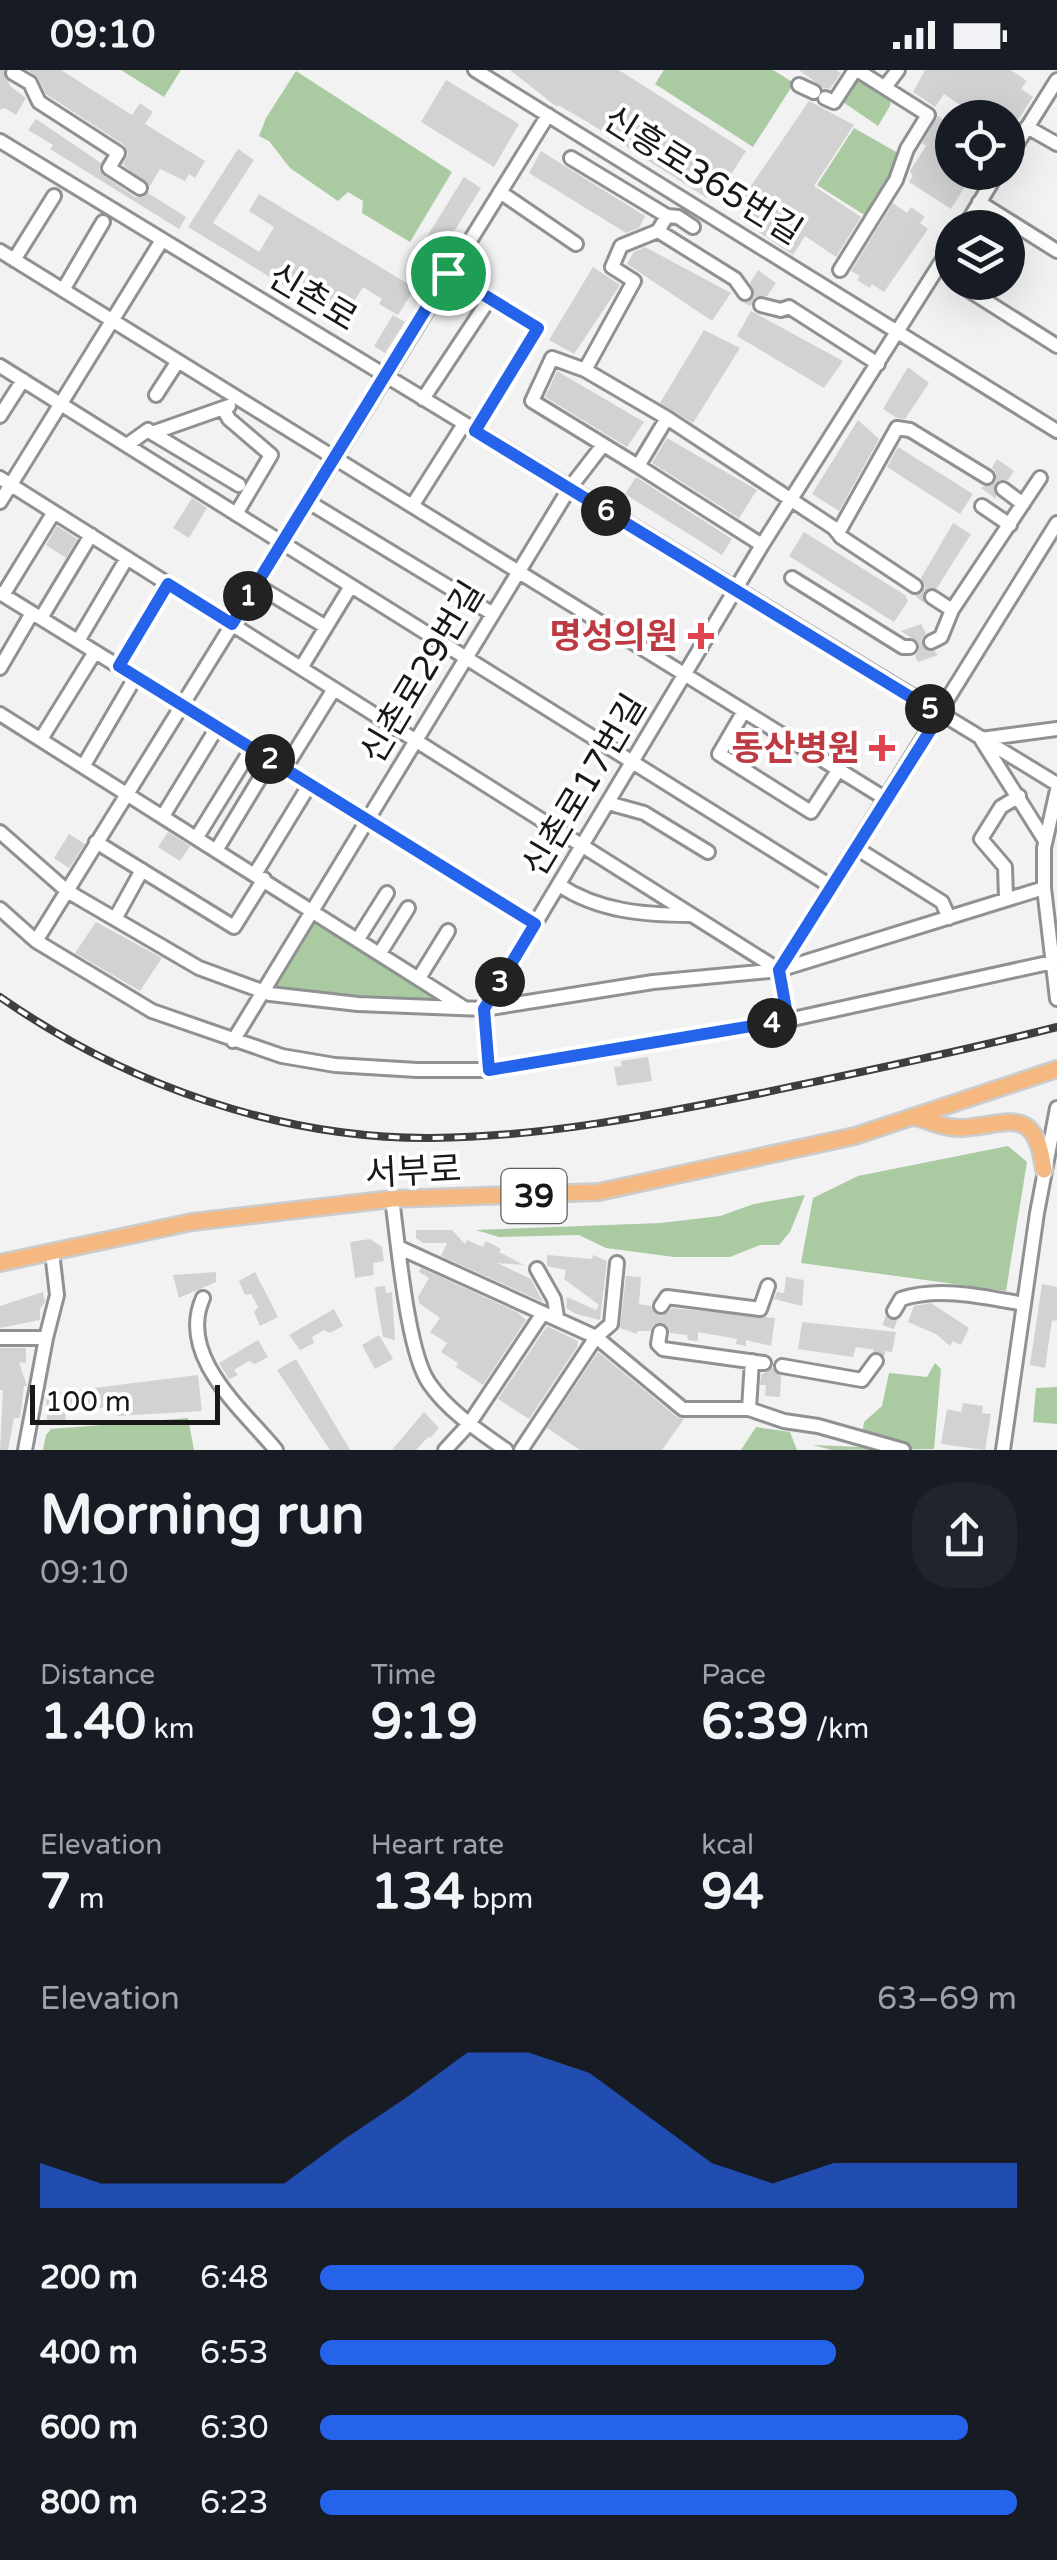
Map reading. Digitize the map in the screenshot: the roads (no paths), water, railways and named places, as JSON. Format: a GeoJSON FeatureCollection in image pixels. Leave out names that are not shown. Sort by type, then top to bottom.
{"type":"FeatureCollection","features":[{"type":"Feature","properties":{"kind":"main road","name":"서부로"},"geometry":{"type":"LineString","coordinates":[[0,1264],[192,1222],[392,1199],[599,1192],[855,1136],[1057,1069]]}},
{"type":"Feature","properties":{"kind":"main road"},"geometry":{"type":"LineString","coordinates":[[914,1117],[958,1129],[1002,1122],[1026,1126],[1040,1142],[1044,1170]]}},
{"type":"Feature","properties":{"kind":"street","name":"신흥로365번길"},"geometry":{"type":"LineString","coordinates":[[476,70],[1057,431]]}},
{"type":"Feature","properties":{"kind":"street"},"geometry":{"type":"LineString","coordinates":[[799,85],[834,102],[856,70],[928,116],[896,180],[840,270]]}},
{"type":"Feature","properties":{"kind":"street"},"geometry":{"type":"LineString","coordinates":[[885,87],[898,70]]}},
{"type":"Feature","properties":{"kind":"street"},"geometry":{"type":"LineString","coordinates":[[13,72],[30,83],[39,102],[118,153],[109,168],[140,188]]}},
{"type":"Feature","properties":{"kind":"street"},"geometry":{"type":"LineString","coordinates":[[1025,132],[1057,80]]}},
{"type":"Feature","properties":{"kind":"street"},"geometry":{"type":"LineString","coordinates":[[36,941],[548,115]]}},
{"type":"Feature","properties":{"kind":"street"},"geometry":{"type":"LineString","coordinates":[[1028,127],[1057,144]]}},
{"type":"Feature","properties":{"kind":"street","name":"신촌로"},"geometry":{"type":"LineString","coordinates":[[0,141],[1057,787]]}},
{"type":"Feature","properties":{"kind":"street"},"geometry":{"type":"LineString","coordinates":[[572,158],[667,216],[693,227]]}},
{"type":"Feature","properties":{"kind":"street"},"geometry":{"type":"LineString","coordinates":[[974,210],[987,190]]}},
{"type":"Feature","properties":{"kind":"street"},"geometry":{"type":"LineString","coordinates":[[500,192],[576,244]]}},
{"type":"Feature","properties":{"kind":"street"},"geometry":{"type":"LineString","coordinates":[[14,260],[54,196]]}},
{"type":"Feature","properties":{"kind":"street"},"geometry":{"type":"LineString","coordinates":[[979,202],[1057,251]]}},
{"type":"Feature","properties":{"kind":"street"},"geometry":{"type":"LineString","coordinates":[[586,370],[634,280],[612,267],[620,246],[658,231],[667,216]]}},
{"type":"Feature","properties":{"kind":"street"},"geometry":{"type":"LineString","coordinates":[[62,290],[104,222]]}},
{"type":"Feature","properties":{"kind":"street"},"geometry":{"type":"LineString","coordinates":[[658,231],[735,279],[745,293]]}},
{"type":"Feature","properties":{"kind":"street"},"geometry":{"type":"LineString","coordinates":[[0,502],[5,481],[61,404],[162,240]]}},
{"type":"Feature","properties":{"kind":"street"},"geometry":{"type":"LineString","coordinates":[[0,251],[886,800]]}},
{"type":"Feature","properties":{"kind":"street","name":"신촌로17번길"},"geometry":{"type":"LineString","coordinates":[[484,1009],[762,545],[935,272]]}},
{"type":"Feature","properties":{"kind":"street"},"geometry":{"type":"LineString","coordinates":[[412,506],[538,328],[448,273]]}},
{"type":"Feature","properties":{"kind":"street"},"geometry":{"type":"LineString","coordinates":[[422,399],[490,298]]}},
{"type":"Feature","properties":{"kind":"street"},"geometry":{"type":"LineString","coordinates":[[984,300],[1057,346]]}},
{"type":"Feature","properties":{"kind":"street"},"geometry":{"type":"LineString","coordinates":[[761,305],[781,310],[789,307],[878,364]]}},
{"type":"Feature","properties":{"kind":"street"},"geometry":{"type":"LineString","coordinates":[[762,545],[532,400],[552,358],[586,370],[667,418],[916,586]]}},
{"type":"Feature","properties":{"kind":"street"},"geometry":{"type":"LineString","coordinates":[[156,396],[178,361]]}},
{"type":"Feature","properties":{"kind":"street"},"geometry":{"type":"LineString","coordinates":[[0,366],[832,887]]}},
{"type":"Feature","properties":{"kind":"street"},"geometry":{"type":"LineString","coordinates":[[0,416],[23,380]]}},
{"type":"Feature","properties":{"kind":"street"},"geometry":{"type":"LineString","coordinates":[[152,433],[224,410],[239,399]]}},
{"type":"Feature","properties":{"kind":"street"},"geometry":{"type":"LineString","coordinates":[[224,410],[229,419],[271,455],[236,514]]}},
{"type":"Feature","properties":{"kind":"street"},"geometry":{"type":"LineString","coordinates":[[638,466],[667,418]]}},
{"type":"Feature","properties":{"kind":"street"},"geometry":{"type":"LineString","coordinates":[[838,533],[896,428],[910,430],[987,478]]}},
{"type":"Feature","properties":{"kind":"street"},"geometry":{"type":"LineString","coordinates":[[127,446],[148,430],[239,486]]}},
{"type":"Feature","properties":{"kind":"street","name":"신촌로29번길"},"geometry":{"type":"LineString","coordinates":[[233,1040],[518,572],[603,445]]}},
{"type":"Feature","properties":{"kind":"street"},"geometry":{"type":"LineString","coordinates":[[931,642],[941,637],[952,610],[1040,478]]}},
{"type":"Feature","properties":{"kind":"street"},"geometry":{"type":"LineString","coordinates":[[5,481],[779,970]]}},
{"type":"Feature","properties":{"kind":"street"},"geometry":{"type":"LineString","coordinates":[[1002,489],[1024,504]]}},
{"type":"Feature","properties":{"kind":"street"},"geometry":{"type":"LineString","coordinates":[[307,501],[493,614]]}},
{"type":"Feature","properties":{"kind":"street"},"geometry":{"type":"LineString","coordinates":[[982,506],[1010,525]]}},
{"type":"Feature","properties":{"kind":"street"},"geometry":{"type":"LineString","coordinates":[[54,512],[3,599],[182,704],[535,924]]}},
{"type":"Feature","properties":{"kind":"street"},"geometry":{"type":"LineString","coordinates":[[788,1020],[779,970],[1055,532]]}},
{"type":"Feature","properties":{"kind":"street"},"geometry":{"type":"LineString","coordinates":[[0,668],[91,535]]}},
{"type":"Feature","properties":{"kind":"street"},"geometry":{"type":"LineString","coordinates":[[78,641],[127,558]]}},
{"type":"Feature","properties":{"kind":"street"},"geometry":{"type":"LineString","coordinates":[[792,578],[910,647]]}},
{"type":"Feature","properties":{"kind":"street"},"geometry":{"type":"LineString","coordinates":[[119,666],[168,584]]}},
{"type":"Feature","properties":{"kind":"street"},"geometry":{"type":"LineString","coordinates":[[256,585],[326,627]]}},
{"type":"Feature","properties":{"kind":"street"},"geometry":{"type":"LineString","coordinates":[[301,668],[351,586]]}},
{"type":"Feature","properties":{"kind":"street"},"geometry":{"type":"LineString","coordinates":[[932,597],[952,610]]}},
{"type":"Feature","properties":{"kind":"street"},"geometry":{"type":"LineString","coordinates":[[41,739],[95,652]]}},
{"type":"Feature","properties":{"kind":"street"},"geometry":{"type":"LineString","coordinates":[[84,765],[136,676]]}},
{"type":"Feature","properties":{"kind":"street"},"geometry":{"type":"LineString","coordinates":[[285,768],[334,688]]}},
{"type":"Feature","properties":{"kind":"street"},"geometry":{"type":"LineString","coordinates":[[744,712],[719,754],[811,812],[838,770]]}},
{"type":"Feature","properties":{"kind":"street"},"geometry":{"type":"LineString","coordinates":[[0,714],[463,1008]]}},
{"type":"Feature","properties":{"kind":"street"},"geometry":{"type":"LineString","coordinates":[[164,816],[218,726]]}},
{"type":"Feature","properties":{"kind":"street"},"geometry":{"type":"LineString","coordinates":[[1048,845],[980,740],[1057,729]]}},
{"type":"Feature","properties":{"kind":"street"},"geometry":{"type":"LineString","coordinates":[[197,837],[252,748]]}},
{"type":"Feature","properties":{"kind":"street"},"geometry":{"type":"LineString","coordinates":[[217,850],[271,760]]}},
{"type":"Feature","properties":{"kind":"street"},"geometry":{"type":"LineString","coordinates":[[96,842],[234,926],[310,784]]}},
{"type":"Feature","properties":{"kind":"street"},"geometry":{"type":"LineString","coordinates":[[1057,787],[1044,888],[1057,999]]}},
{"type":"Feature","properties":{"kind":"street"},"geometry":{"type":"LineString","coordinates":[[1006,898],[1006,867],[981,838],[1001,808],[1019,796]]}},
{"type":"Feature","properties":{"kind":"street"},"geometry":{"type":"LineString","coordinates":[[608,803],[644,813],[708,852]]}},
{"type":"Feature","properties":{"kind":"street"},"geometry":{"type":"LineString","coordinates":[[0,832],[67,891],[199,968],[263,991],[358,1004],[484,1009],[653,982],[779,970],[1044,888]]}},
{"type":"Feature","properties":{"kind":"street"},"geometry":{"type":"LineString","coordinates":[[856,848],[942,902],[949,918]]}},
{"type":"Feature","properties":{"kind":"street"},"geometry":{"type":"LineString","coordinates":[[115,919],[142,870]]}},
{"type":"Feature","properties":{"kind":"street"},"geometry":{"type":"LineString","coordinates":[[559,885],[579,898],[618,909],[693,915]]}},
{"type":"Feature","properties":{"kind":"street"},"geometry":{"type":"LineString","coordinates":[[358,938],[387,892]]}},
{"type":"Feature","properties":{"kind":"street"},"geometry":{"type":"LineString","coordinates":[[380,953],[408,908]]}},
{"type":"Feature","properties":{"kind":"street"},"geometry":{"type":"LineString","coordinates":[[0,909],[36,941],[152,1010],[282,1056],[335,1065],[418,1070],[489,1070],[788,1020],[1055,962]]}},
{"type":"Feature","properties":{"kind":"street"},"geometry":{"type":"LineString","coordinates":[[419,978],[448,931]]}},
{"type":"Feature","properties":{"kind":"street"},"geometry":{"type":"LineString","coordinates":[[484,1009],[489,1070]]}},
{"type":"Feature","properties":{"kind":"street"},"geometry":{"type":"LineString","coordinates":[[1003,1450],[1044,1170],[1057,1108]]}},
{"type":"Feature","properties":{"kind":"street"},"geometry":{"type":"LineString","coordinates":[[392,1199],[410,1326],[427,1381],[470,1424],[506,1450]]}},
{"type":"Feature","properties":{"kind":"street"},"geometry":{"type":"LineString","coordinates":[[400,1248],[596,1337],[682,1409],[749,1410],[902,1450]]}},
{"type":"Feature","properties":{"kind":"street"},"geometry":{"type":"LineString","coordinates":[[25,1450],[58,1295],[52,1252]]}},
{"type":"Feature","properties":{"kind":"street"},"geometry":{"type":"LineString","coordinates":[[521,1450],[596,1337],[611,1324],[617,1262]]}},
{"type":"Feature","properties":{"kind":"street"},"geometry":{"type":"LineString","coordinates":[[445,1450],[470,1424],[550,1315],[554,1299],[537,1268]]}},
{"type":"Feature","properties":{"kind":"street"},"geometry":{"type":"LineString","coordinates":[[661,1306],[667,1297],[760,1309],[768,1286]]}},
{"type":"Feature","properties":{"kind":"street"},"geometry":{"type":"LineString","coordinates":[[897,1305],[920,1293],[1024,1304]]}},
{"type":"Feature","properties":{"kind":"street"},"geometry":{"type":"LineString","coordinates":[[202,1298],[194,1329],[215,1381],[276,1450]]}},
{"type":"Feature","properties":{"kind":"street"},"geometry":{"type":"LineString","coordinates":[[660,1332],[658,1344],[663,1349],[758,1362],[749,1410]]}},
{"type":"Feature","properties":{"kind":"street"},"geometry":{"type":"LineString","coordinates":[[0,1338],[46,1338]]}},
{"type":"Feature","properties":{"kind":"street"},"geometry":{"type":"LineString","coordinates":[[782,1366],[862,1380],[876,1361]]}},
{"type":"Feature","properties":{"kind":"tunnel"},"geometry":{"type":"LineString","coordinates":[[660,1332],[661,1306]]}},
{"type":"Feature","properties":{"kind":"tunnel"},"geometry":{"type":"LineString","coordinates":[[876,1361],[894,1311]]}},
{"type":"Feature","properties":{"kind":"railway"},"geometry":{"type":"LineString","coordinates":[[0,997],[99,1056],[205,1100],[318,1129],[432,1138],[515,1134],[639,1117],[1057,1027]]}},
{"type":"Feature","properties":{"kind":"place","name":"명성의원"},"geometry":{"type":"Point","coordinates":[701,636]}},
{"type":"Feature","properties":{"kind":"place","name":"동산병원"},"geometry":{"type":"Point","coordinates":[882,748]}}]}
